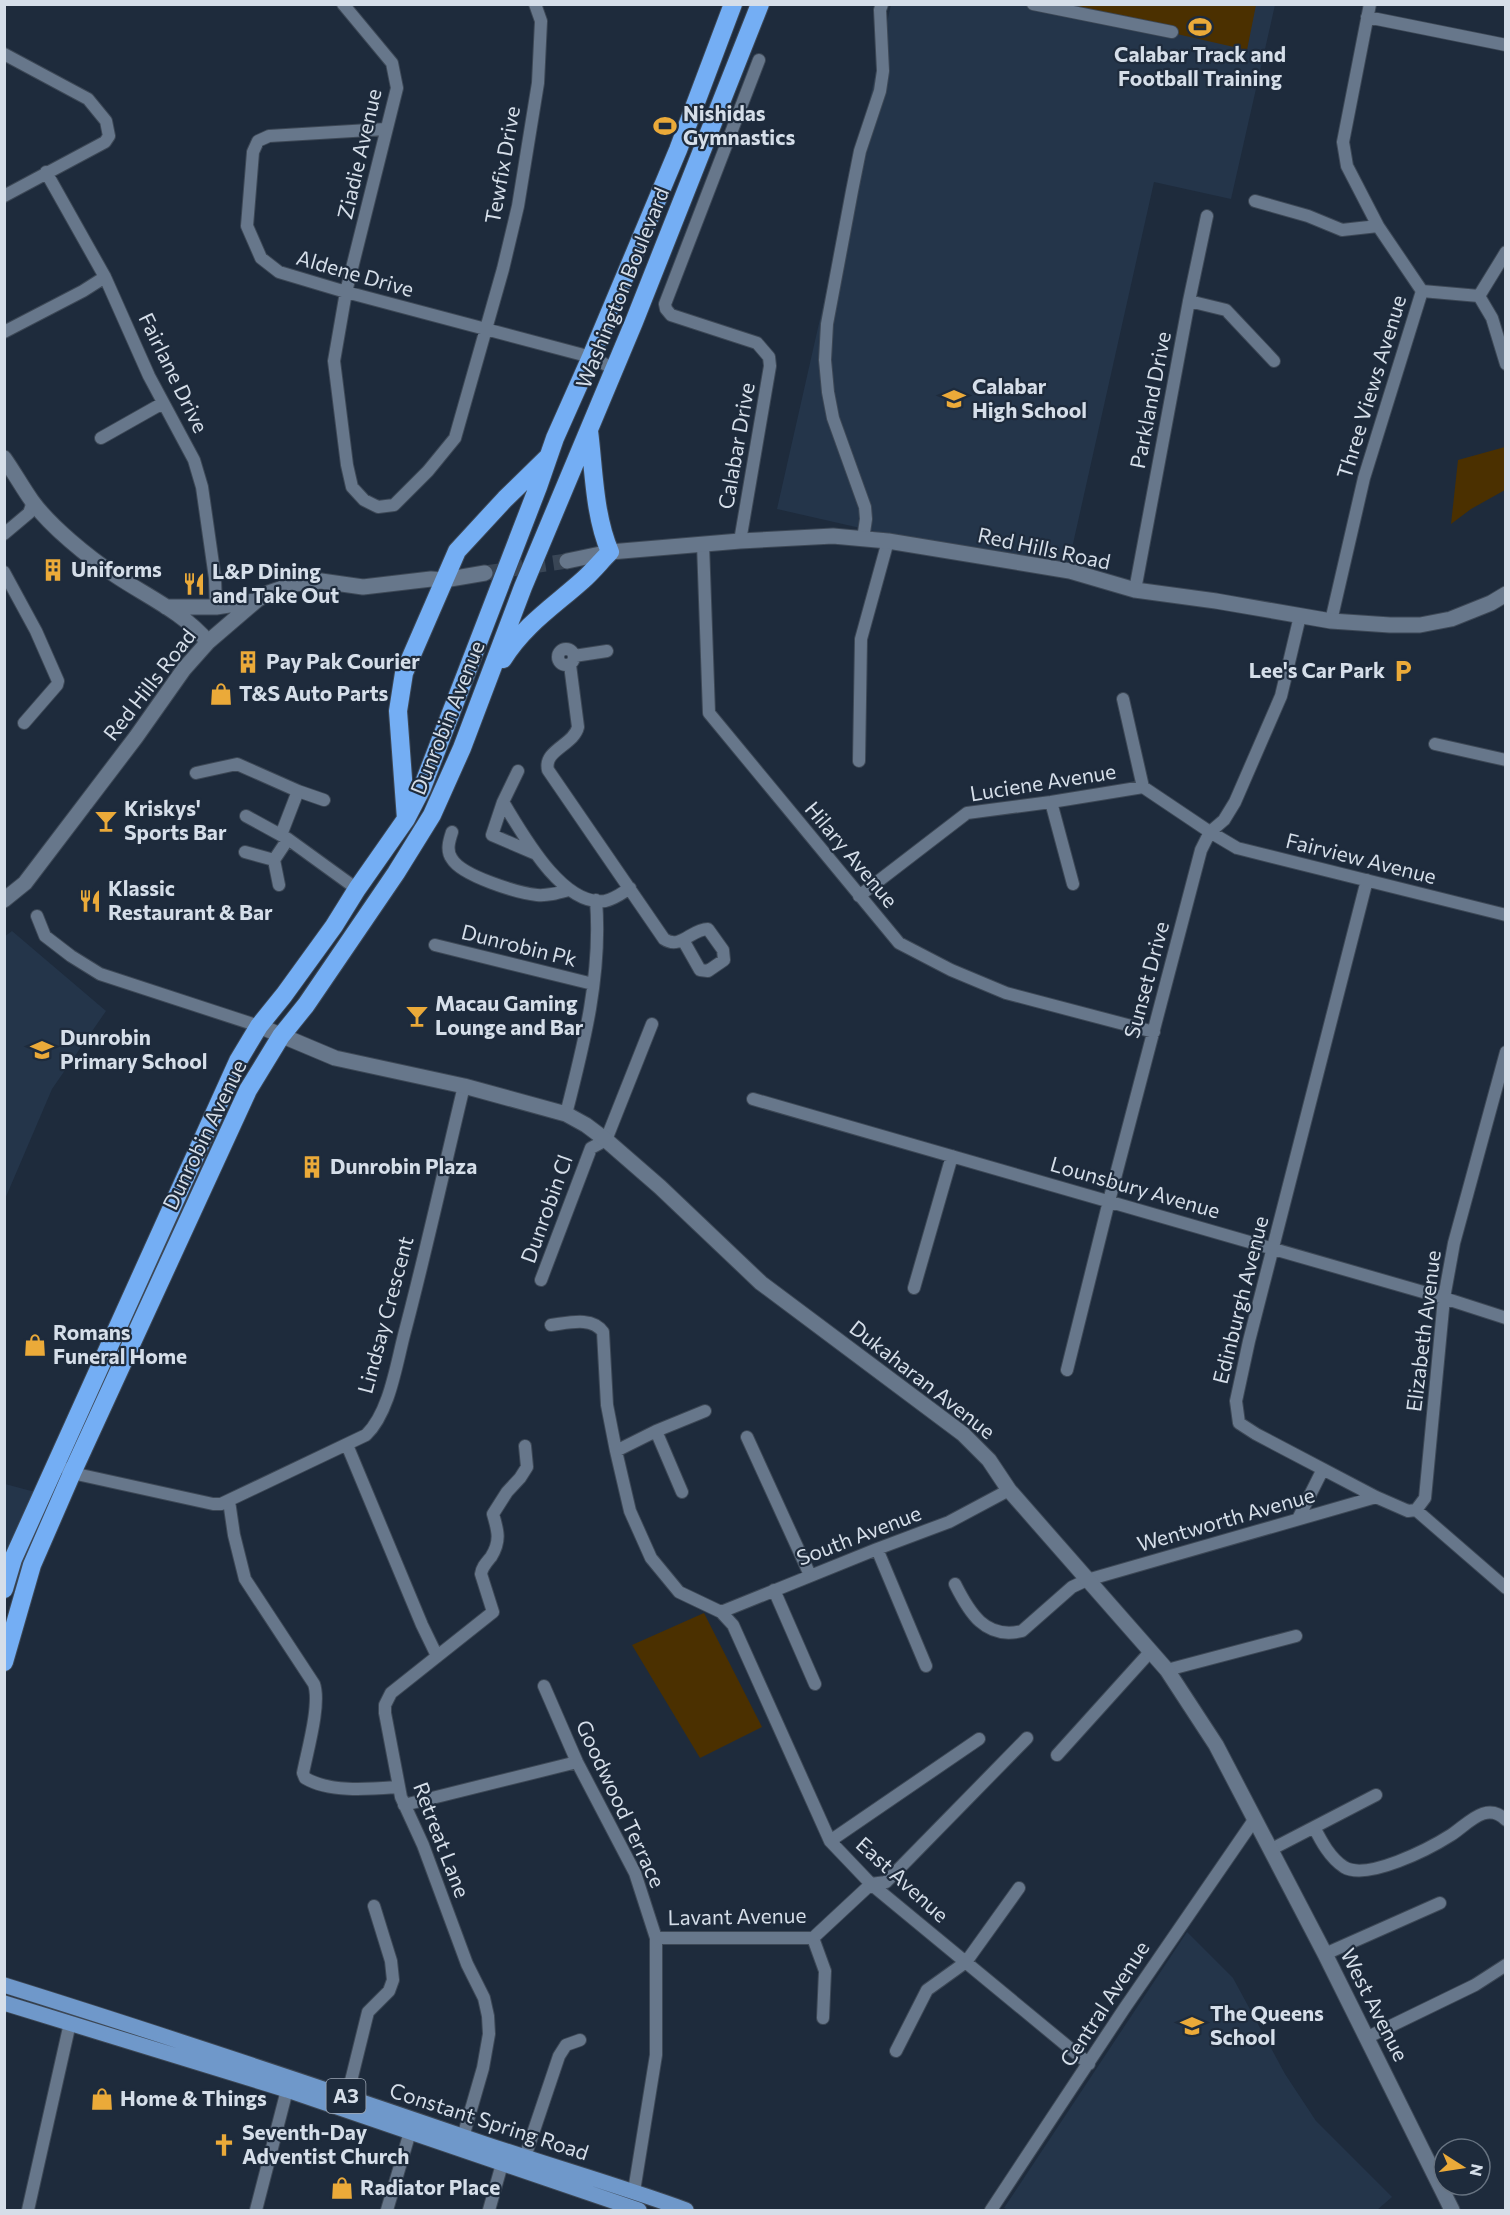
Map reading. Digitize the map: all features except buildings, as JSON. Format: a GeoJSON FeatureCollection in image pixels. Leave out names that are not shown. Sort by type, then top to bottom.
{"type":"FeatureCollection","features":[{"type":"Feature","properties":{"kind":"highway","name":"Washington Boulevard"},"geometry":{"type":"LineString","coordinates":[[499,585],[555,438],[678,150],[734,4]]}},
{"type":"Feature","properties":{"kind":"highway","name":"Washington Boulevard"},"geometry":{"type":"LineString","coordinates":[[524,587],[760,4]]}},
{"type":"Feature","properties":{"kind":"highway"},"geometry":{"type":"LineString","coordinates":[[486,686],[523,632],[550,606],[584,579],[610,552],[605,542],[598,502],[589,429]]}},
{"type":"Feature","properties":{"kind":"highway"},"geometry":{"type":"LineString","coordinates":[[406,819],[398,711],[405,673],[457,551],[505,499],[549,457]]}},
{"type":"Feature","properties":{"kind":"highway","name":"Dunrobin Avenue"},"geometry":{"type":"LineString","coordinates":[[4,1589],[13,1559],[238,1061],[260,1026],[334,926],[406,819],[422,788],[499,585]]}},
{"type":"Feature","properties":{"kind":"highway","name":"Dunrobin Avenue"},"geometry":{"type":"LineString","coordinates":[[4,1662],[32,1565],[248,1090],[281,1036],[306,1005],[396,873],[432,815],[462,748],[524,587]]}},
{"type":"Feature","properties":{"kind":"main road"},"geometry":{"type":"LineString","coordinates":[[4,458],[33,502],[80,548],[114,574],[197,629],[208,642]]}},
{"type":"Feature","properties":{"kind":"main road","name":"Red Hills Road"},"geometry":{"type":"LineString","coordinates":[[567,561],[610,552],[833,536],[888,541],[1070,571],[1135,590],[1331,621],[1420,626],[1451,619],[1491,603],[1506,594]]}},
{"type":"Feature","properties":{"kind":"main road","name":"Red Hills Road"},"geometry":{"type":"LineString","coordinates":[[4,900],[24,883],[136,737],[184,669],[208,642],[257,600],[268,593],[294,584],[321,581],[363,587],[431,579],[444,580],[485,573]]}},
{"type":"Feature","properties":{"kind":"main road"},"geometry":{"type":"LineString","coordinates":[[165,607],[216,607],[257,600]]}},
{"type":"Feature","properties":{"kind":"main road"},"geometry":{"type":"LineString","coordinates":[[216,607],[231,623]]}},
{"type":"Feature","properties":{"kind":"main road"},"geometry":{"type":"LineString","coordinates":[[197,629],[208,613],[216,607]]}},
{"type":"Feature","properties":{"kind":"main road"},"geometry":{"type":"LineString","coordinates":[[260,1026],[335,1058],[464,1086]]}},
{"type":"Feature","properties":{"kind":"main road","name":"Dukaharan Avenue"},"geometry":{"type":"LineString","coordinates":[[464,1086],[566,1114],[606,1140],[660,1187],[761,1283],[963,1434],[989,1460],[1009,1490],[1167,1670],[1216,1745],[1254,1820]]}},
{"type":"Feature","properties":{"kind":"main road","name":"West Avenue"},"geometry":{"type":"LineString","coordinates":[[1254,1820],[1325,1954],[1452,2211]]}},
{"type":"Feature","properties":{"kind":"main road","name":"Constant Spring Road"},"geometry":{"type":"LineString","coordinates":[[4,1985],[633,2191],[686,2211]]}},
{"type":"Feature","properties":{"kind":"main road","name":"Constant Spring Road"},"geometry":{"type":"LineString","coordinates":[[4,2002],[287,2090],[639,2211]]}},
{"type":"Feature","properties":{"kind":"street","name":"Ziadie Avenue"},"geometry":{"type":"LineString","coordinates":[[343,4],[392,63],[397,88],[346,292]]}},
{"type":"Feature","properties":{"kind":"street","name":"Tewfix Drive"},"geometry":{"type":"LineString","coordinates":[[346,292],[334,361],[347,465],[352,487],[364,500],[378,507],[394,505],[428,471],[455,438],[518,206],[538,83],[541,21],[535,4]]}},
{"type":"Feature","properties":{"kind":"street"},"geometry":{"type":"LineString","coordinates":[[863,539],[865,507],[833,418],[825,360],[827,324],[860,151],[880,91],[883,71],[880,10],[882,4]]}},
{"type":"Feature","properties":{"kind":"street"},"geometry":{"type":"LineString","coordinates":[[1033,4],[1172,32]]}},
{"type":"Feature","properties":{"kind":"street"},"geometry":{"type":"LineString","coordinates":[[1369,11],[1506,45]]}},
{"type":"Feature","properties":{"kind":"street","name":"Three Views Avenue"},"geometry":{"type":"LineString","coordinates":[[1331,621],[1364,478],[1422,291],[1378,226],[1347,166],[1343,142],[1369,11]]}},
{"type":"Feature","properties":{"kind":"street"},"geometry":{"type":"LineString","coordinates":[[4,54],[88,99],[98,109],[109,127],[109,136],[105,142],[4,196]]}},
{"type":"Feature","properties":{"kind":"street","name":"Calabar Drive"},"geometry":{"type":"LineString","coordinates":[[740,541],[770,366],[769,357],[757,343],[671,315],[666,309],[666,301],[759,60]]}},
{"type":"Feature","properties":{"kind":"street","name":"Aldene Drive"},"geometry":{"type":"LineString","coordinates":[[387,129],[269,136],[258,141],[253,152],[247,226],[261,258],[279,272],[485,330],[591,357],[614,369]]}},
{"type":"Feature","properties":{"kind":"street","name":"Fairlane Drive"},"geometry":{"type":"LineString","coordinates":[[46,172],[105,277],[163,403],[194,460],[199,474],[213,568],[216,607]]}},
{"type":"Feature","properties":{"kind":"street"},"geometry":{"type":"LineString","coordinates":[[1255,201],[1308,216],[1342,230],[1378,226]]}},
{"type":"Feature","properties":{"kind":"street","name":"Parkland Drive"},"geometry":{"type":"LineString","coordinates":[[1135,590],[1207,216]]}},
{"type":"Feature","properties":{"kind":"street"},"geometry":{"type":"LineString","coordinates":[[1479,296],[1506,252]]}},
{"type":"Feature","properties":{"kind":"street"},"geometry":{"type":"LineString","coordinates":[[4,332],[105,277]]}},
{"type":"Feature","properties":{"kind":"street"},"geometry":{"type":"LineString","coordinates":[[1422,291],[1479,296]]}},
{"type":"Feature","properties":{"kind":"street"},"geometry":{"type":"LineString","coordinates":[[1479,296],[1492,318],[1506,364]]}},
{"type":"Feature","properties":{"kind":"street"},"geometry":{"type":"LineString","coordinates":[[1189,301],[1226,310],[1274,361]]}},
{"type":"Feature","properties":{"kind":"street"},"geometry":{"type":"LineString","coordinates":[[101,438],[163,403]]}},
{"type":"Feature","properties":{"kind":"street"},"geometry":{"type":"LineString","coordinates":[[4,534],[29,513],[33,502]]}},
{"type":"Feature","properties":{"kind":"street"},"geometry":{"type":"LineString","coordinates":[[859,760],[861,639],[888,541]]}},
{"type":"Feature","properties":{"kind":"street","name":"Hilary Avenue"},"geometry":{"type":"LineString","coordinates":[[703,544],[709,713],[899,943],[951,970],[1006,993],[1154,1032]]}},
{"type":"Feature","properties":{"kind":"street"},"geometry":{"type":"LineString","coordinates":[[4,572],[58,681],[24,723]]}},
{"type":"Feature","properties":{"kind":"street","name":"Sunset Drive"},"geometry":{"type":"LineString","coordinates":[[1067,1370],[1201,850],[1210,832],[1224,820],[1235,802],[1281,696],[1300,616]]}},
{"type":"Feature","properties":{"kind":"street"},"geometry":{"type":"LineString","coordinates":[[608,651],[572,661],[577,733],[572,740],[550,757],[547,766],[664,939],[674,943],[683,940]]}},
{"type":"Feature","properties":{"kind":"street"},"geometry":{"type":"LineString","coordinates":[[1123,699],[1143,787]]}},
{"type":"Feature","properties":{"kind":"street"},"geometry":{"type":"LineString","coordinates":[[1435,744],[1506,760]]}},
{"type":"Feature","properties":{"kind":"street"},"geometry":{"type":"LineString","coordinates":[[196,773],[237,764],[324,800]]}},
{"type":"Feature","properties":{"kind":"street"},"geometry":{"type":"LineString","coordinates":[[518,771],[503,802],[492,835],[534,853]]}},
{"type":"Feature","properties":{"kind":"street","name":"Luciene Avenue"},"geometry":{"type":"LineString","coordinates":[[859,896],[967,813],[1143,787],[1210,832]]}},
{"type":"Feature","properties":{"kind":"street"},"geometry":{"type":"LineString","coordinates":[[279,885],[274,860],[284,837],[298,791]]}},
{"type":"Feature","properties":{"kind":"street"},"geometry":{"type":"LineString","coordinates":[[503,802],[534,853],[569,890],[605,901],[630,888]]}},
{"type":"Feature","properties":{"kind":"street"},"geometry":{"type":"LineString","coordinates":[[1051,802],[1073,884]]}},
{"type":"Feature","properties":{"kind":"street"},"geometry":{"type":"LineString","coordinates":[[246,816],[284,837],[357,889]]}},
{"type":"Feature","properties":{"kind":"street"},"geometry":{"type":"LineString","coordinates":[[452,832],[448,843],[452,859],[468,873],[509,888],[537,895],[553,895],[569,890]]}},
{"type":"Feature","properties":{"kind":"street","name":"Fairview Avenue"},"geometry":{"type":"LineString","coordinates":[[1210,832],[1237,848],[1506,915]]}},
{"type":"Feature","properties":{"kind":"street"},"geometry":{"type":"LineString","coordinates":[[245,852],[274,860]]}},
{"type":"Feature","properties":{"kind":"street","name":"Edinburgh Avenue"},"geometry":{"type":"LineString","coordinates":[[1367,880],[1249,1341],[1236,1401],[1239,1423],[1376,1497],[1408,1511],[1416,1510],[1506,1588]]}},
{"type":"Feature","properties":{"kind":"street"},"geometry":{"type":"LineString","coordinates":[[566,1114],[591,1010],[598,926],[596,900]]}},
{"type":"Feature","properties":{"kind":"street"},"geometry":{"type":"LineString","coordinates":[[37,916],[45,936],[100,974],[260,1026]]}},
{"type":"Feature","properties":{"kind":"street","name":"Dunrobin Pk"},"geometry":{"type":"LineString","coordinates":[[435,945],[593,984]]}},
{"type":"Feature","properties":{"kind":"street","name":"Dunrobin Cl"},"geometry":{"type":"LineString","coordinates":[[541,1280],[591,1148],[606,1140],[652,1024]]}},
{"type":"Feature","properties":{"kind":"street","name":"Elizabeth Avenue"},"geometry":{"type":"LineString","coordinates":[[1416,1510],[1425,1498],[1444,1298],[1454,1243],[1506,1052]]}},
{"type":"Feature","properties":{"kind":"street","name":"Lindsay Crescent"},"geometry":{"type":"LineString","coordinates":[[56,1462],[72,1473],[213,1504],[229,1501],[347,1445],[366,1435],[375,1427],[419,1276],[464,1086]]}},
{"type":"Feature","properties":{"kind":"street","name":"Lounsbury Avenue"},"geometry":{"type":"LineString","coordinates":[[753,1099],[1444,1298],[1506,1318]]}},
{"type":"Feature","properties":{"kind":"street"},"geometry":{"type":"LineString","coordinates":[[914,1288],[952,1156]]}},
{"type":"Feature","properties":{"kind":"street"},"geometry":{"type":"LineString","coordinates":[[551,1324],[591,1322],[598,1325],[603,1332],[607,1405],[630,1511],[651,1558],[679,1593],[721,1612]]}},
{"type":"Feature","properties":{"kind":"street"},"geometry":{"type":"LineString","coordinates":[[616,1451],[656,1431],[705,1411]]}},
{"type":"Feature","properties":{"kind":"street"},"geometry":{"type":"LineString","coordinates":[[656,1431],[682,1492]]}},
{"type":"Feature","properties":{"kind":"street"},"geometry":{"type":"LineString","coordinates":[[747,1437],[810,1575]]}},
{"type":"Feature","properties":{"kind":"street"},"geometry":{"type":"LineString","coordinates":[[347,1445],[417,1616],[437,1656]]}},
{"type":"Feature","properties":{"kind":"street","name":"Retreat Lane"},"geometry":{"type":"LineString","coordinates":[[463,2137],[483,2068],[489,2034],[488,2016],[484,1998],[467,1964],[423,1845],[398,1787],[385,1705],[391,1692],[493,1612],[481,1574],[482,1568],[493,1554],[500,1534],[493,1514],[527,1467],[525,1446]]}},
{"type":"Feature","properties":{"kind":"street"},"geometry":{"type":"LineString","coordinates":[[1298,1519],[1323,1469]]}},
{"type":"Feature","properties":{"kind":"street","name":"South Avenue"},"geometry":{"type":"LineString","coordinates":[[721,1612],[949,1522],[1009,1490]]}},
{"type":"Feature","properties":{"kind":"street","name":"Wentworth Avenue"},"geometry":{"type":"LineString","coordinates":[[955,1584],[969,1612],[978,1621],[990,1628],[1014,1634],[1022,1631],[1072,1587],[1087,1580],[1376,1497]]}},
{"type":"Feature","properties":{"kind":"street"},"geometry":{"type":"LineString","coordinates":[[229,1501],[234,1535],[245,1579],[317,1691],[303,1773],[305,1779],[336,1788],[366,1790],[398,1787]]}},
{"type":"Feature","properties":{"kind":"street"},"geometry":{"type":"LineString","coordinates":[[877,1549],[926,1666]]}},
{"type":"Feature","properties":{"kind":"street"},"geometry":{"type":"LineString","coordinates":[[774,1590],[815,1684]]}},
{"type":"Feature","properties":{"kind":"street","name":"East Avenue"},"geometry":{"type":"LineString","coordinates":[[721,1612],[733,1626],[830,1841],[871,1884],[1089,2064]]}},
{"type":"Feature","properties":{"kind":"street"},"geometry":{"type":"LineString","coordinates":[[1167,1670],[1296,1636]]}},
{"type":"Feature","properties":{"kind":"street"},"geometry":{"type":"LineString","coordinates":[[1057,1755],[1150,1652]]}},
{"type":"Feature","properties":{"kind":"street","name":"Goodwood Terrace"},"geometry":{"type":"LineString","coordinates":[[544,1686],[577,1762],[635,1873],[656,1938],[656,2055],[633,2191]]}},
{"type":"Feature","properties":{"kind":"street","name":"Lavant Avenue"},"geometry":{"type":"LineString","coordinates":[[656,1938],[813,1938],[871,1884],[886,1882],[1027,1738]]}},
{"type":"Feature","properties":{"kind":"street"},"geometry":{"type":"LineString","coordinates":[[830,1841],[979,1739]]}},
{"type":"Feature","properties":{"kind":"street"},"geometry":{"type":"LineString","coordinates":[[404,1805],[577,1762]]}},
{"type":"Feature","properties":{"kind":"street"},"geometry":{"type":"LineString","coordinates":[[1270,1850],[1376,1795]]}},
{"type":"Feature","properties":{"kind":"street"},"geometry":{"type":"LineString","coordinates":[[1314,1827],[1328,1851],[1342,1866],[1360,1871],[1406,1858],[1451,1835],[1468,1820],[1483,1813],[1500,1815],[1506,1820]]}},
{"type":"Feature","properties":{"kind":"street","name":"Central Avenue"},"geometry":{"type":"LineString","coordinates":[[991,2211],[1124,2008],[1254,1820]]}},
{"type":"Feature","properties":{"kind":"street"},"geometry":{"type":"LineString","coordinates":[[896,2051],[927,1990],[966,1962],[1019,1888]]}},
{"type":"Feature","properties":{"kind":"street"},"geometry":{"type":"LineString","coordinates":[[1325,1954],[1440,1903]]}},
{"type":"Feature","properties":{"kind":"street"},"geometry":{"type":"LineString","coordinates":[[347,2097],[368,2012],[389,1991],[393,1980],[391,1961],[374,1906]]}},
{"type":"Feature","properties":{"kind":"street"},"geometry":{"type":"LineString","coordinates":[[813,1938],[825,1971],[823,2018]]}},
{"type":"Feature","properties":{"kind":"street"},"geometry":{"type":"LineString","coordinates":[[1366,2038],[1475,1985],[1506,1965]]}},
{"type":"Feature","properties":{"kind":"street"},"geometry":{"type":"LineString","coordinates":[[28,2211],[70,2023]]}},
{"type":"Feature","properties":{"kind":"street"},"geometry":{"type":"LineString","coordinates":[[525,2157],[559,2056],[566,2045],[580,2040]]}},
{"type":"Feature","properties":{"kind":"street"},"geometry":{"type":"LineString","coordinates":[[256,2211],[287,2090]]}},
{"type":"Feature","properties":{"kind":"street"},"geometry":{"type":"LineString","coordinates":[[387,2211],[410,2132]]}},
{"type":"Feature","properties":{"kind":"street"},"geometry":{"type":"LineString","coordinates":[[489,2211],[502,2163]]}},
{"type":"Feature","properties":{"kind":"shaded area","name":"Calabar High School"},"geometry":{"type":"Polygon","coordinates":[[[891,5],[1275,5],[1231,199],[1154,182],[1066,575],[777,509],[891,5]]]}},
{"type":"Feature","properties":{"kind":"shaded area","name":"Calabar Track and Football Training"},"geometry":{"type":"Polygon","coordinates":[[[1050,5],[1256,5],[1247,50],[1050,5]]]}},
{"type":"Feature","properties":{"kind":"shaded area"},"geometry":{"type":"Polygon","coordinates":[[[1505,447],[1505,490],[1471,509],[1451,524],[1458,460],[1505,447]]]}},
{"type":"Feature","properties":{"kind":"shaded area","name":"Dunrobin Primary School"},"geometry":{"type":"Polygon","coordinates":[[[12,931],[106,1011],[52,1089],[5,1199],[4,937],[12,931]]]}},
{"type":"Feature","properties":{"kind":"shaded area"},"geometry":{"type":"Polygon","coordinates":[[[5,1484],[35,1492],[5,1558],[5,1484]]]}},
{"type":"Feature","properties":{"kind":"shaded area"},"geometry":{"type":"Polygon","coordinates":[[[704,1613],[762,1727],[700,1758],[632,1645],[704,1613]]]}},
{"type":"Feature","properties":{"kind":"shaded area","name":"The Queens School"},"geometry":{"type":"Polygon","coordinates":[[[1187,1932],[1233,1978],[1285,2074],[1316,2121],[1392,2197],[1377,2210],[1009,2210],[1004,2208],[1187,1932]]]}},
{"type":"Feature","properties":{"kind":"tunnel"},"geometry":{"type":"LineString","coordinates":[[485,573],[567,561]]}},
{"type":"Feature","properties":{"kind":"place","name":"Calabar Track and Football Training"},"geometry":{"type":"Point","coordinates":[1200,27]}},
{"type":"Feature","properties":{"kind":"place","name":"Nishidas Gymnastics"},"geometry":{"type":"Point","coordinates":[665,126]}},
{"type":"Feature","properties":{"kind":"place","name":"Calabar High School"},"geometry":{"type":"Point","coordinates":[954,399]}},
{"type":"Feature","properties":{"kind":"place","name":"Uniforms"},"geometry":{"type":"Point","coordinates":[53,570]}},
{"type":"Feature","properties":{"kind":"place","name":"L&P Dining and Take Out"},"geometry":{"type":"Point","coordinates":[194,584]}},
{"type":"Feature","properties":{"kind":"place","name":"Pay Pak Courier"},"geometry":{"type":"Point","coordinates":[248,662]}},
{"type":"Feature","properties":{"kind":"place","name":"Lee's Car Park"},"geometry":{"type":"Point","coordinates":[1403,671]}},
{"type":"Feature","properties":{"kind":"place","name":"T&S Auto Parts"},"geometry":{"type":"Point","coordinates":[221,694]}},
{"type":"Feature","properties":{"kind":"place","name":"Kriskys' Sports Bar"},"geometry":{"type":"Point","coordinates":[106,821]}},
{"type":"Feature","properties":{"kind":"place","name":"Klassic Restaurant & Bar"},"geometry":{"type":"Point","coordinates":[90,901]}},
{"type":"Feature","properties":{"kind":"place","name":"Macau Gaming Lounge and Bar"},"geometry":{"type":"Point","coordinates":[417,1016]}},
{"type":"Feature","properties":{"kind":"place","name":"Dunrobin Primary School"},"geometry":{"type":"Point","coordinates":[42,1050]}},
{"type":"Feature","properties":{"kind":"place","name":"Dunrobin Plaza"},"geometry":{"type":"Point","coordinates":[312,1167]}},
{"type":"Feature","properties":{"kind":"place","name":"Romans Funeral Home"},"geometry":{"type":"Point","coordinates":[35,1345]}},
{"type":"Feature","properties":{"kind":"place","name":"The Queens School"},"geometry":{"type":"Point","coordinates":[1192,2026]}},
{"type":"Feature","properties":{"kind":"place","name":"Home & Things"},"geometry":{"type":"Point","coordinates":[102,2099]}},
{"type":"Feature","properties":{"kind":"place","name":"Seventh-Day Adventist Church"},"geometry":{"type":"Point","coordinates":[224,2145]}},
{"type":"Feature","properties":{"kind":"place","name":"Radiator Place"},"geometry":{"type":"Point","coordinates":[342,2188]}}]}
